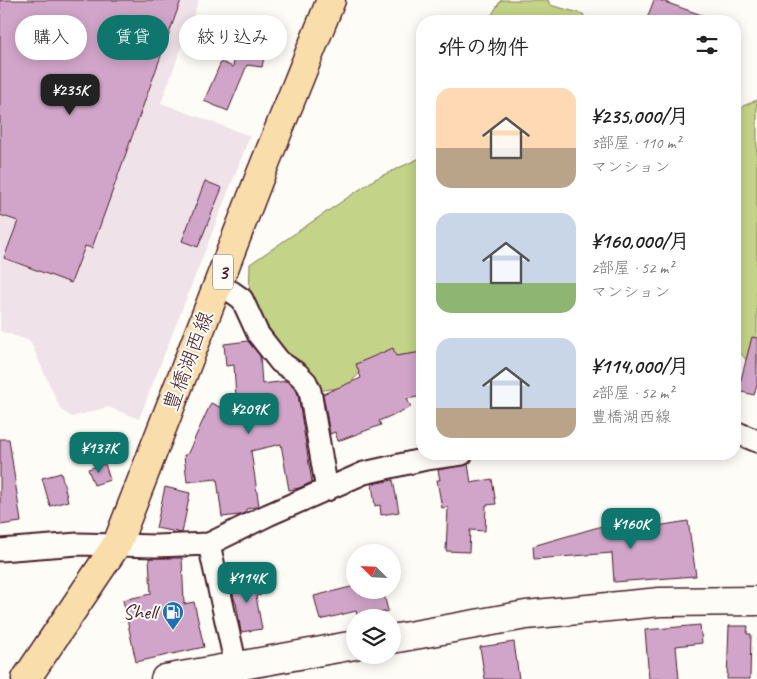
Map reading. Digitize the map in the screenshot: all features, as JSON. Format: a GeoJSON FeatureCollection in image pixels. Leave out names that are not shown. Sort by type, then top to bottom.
{"type":"FeatureCollection","features":[{"type":"Feature","properties":{"kind":"main road","name":"豊橋湖西線"},"geometry":{"type":"LineString","coordinates":[[26,679],[117,544],[331,0]]}},
{"type":"Feature","properties":{"kind":"street"},"geometry":{"type":"LineString","coordinates":[[217,286],[232,292],[242,299],[258,334],[280,362],[306,382],[310,391],[327,490]]}},
{"type":"Feature","properties":{"kind":"street"},"geometry":{"type":"LineString","coordinates":[[741,434],[757,441]]}},
{"type":"Feature","properties":{"kind":"street"},"geometry":{"type":"LineString","coordinates":[[0,550],[78,544],[164,546],[209,544],[268,515],[364,474],[422,460]]}},
{"type":"Feature","properties":{"kind":"street"},"geometry":{"type":"LineString","coordinates":[[209,544],[236,673]]}},
{"type":"Feature","properties":{"kind":"street"},"geometry":{"type":"LineString","coordinates":[[401,637],[536,614],[660,602],[757,601]]}},
{"type":"Feature","properties":{"kind":"street"},"geometry":{"type":"LineString","coordinates":[[165,679],[236,673],[346,648]]}},
{"type":"Feature","properties":{"kind":"shaded area"},"geometry":{"type":"Polygon","coordinates":[[[0,0],[199,0],[193,15],[179,15],[179,54],[161,103],[250,136],[139,419],[108,407],[72,417],[61,410],[30,341],[0,331],[0,0]]]}},
{"type":"Feature","properties":{"kind":"green space"},"geometry":{"type":"Polygon","coordinates":[[[501,0],[548,0],[550,5],[584,15],[492,15],[501,0]]]}},
{"type":"Feature","properties":{"kind":"green space"},"geometry":{"type":"Polygon","coordinates":[[[757,100],[757,365],[750,365],[741,354],[741,108],[757,100]]]}},
{"type":"Feature","properties":{"kind":"green space"},"geometry":{"type":"Polygon","coordinates":[[[416,160],[416,362],[404,357],[367,364],[347,387],[316,391],[249,301],[250,264],[375,179],[416,160]]]}},
{"type":"Feature","properties":{"kind":"building"},"geometry":{"type":"Polygon","coordinates":[[[0,0],[181,0],[169,33],[169,15],[97,15],[97,60],[159,60],[92,248],[85,246],[71,283],[4,258],[18,221],[0,215],[0,0]]]}},
{"type":"Feature","properties":{"kind":"building"},"geometry":{"type":"Polygon","coordinates":[[[654,0],[659,0],[702,15],[648,15],[654,0]]]}},
{"type":"Feature","properties":{"kind":"building"},"geometry":{"type":"Polygon","coordinates":[[[234,60],[263,60],[262,67],[247,65],[228,111],[204,101],[221,62],[233,67],[234,60]]]}},
{"type":"Feature","properties":{"kind":"building"},"geometry":{"type":"Polygon","coordinates":[[[205,181],[222,188],[198,247],[182,241],[205,181]]]}},
{"type":"Feature","properties":{"kind":"building"},"geometry":{"type":"Polygon","coordinates":[[[752,337],[757,338],[757,385],[754,395],[741,392],[741,379],[752,337]]]}},
{"type":"Feature","properties":{"kind":"building"},"geometry":{"type":"Polygon","coordinates":[[[248,341],[260,356],[262,384],[287,381],[296,389],[312,482],[289,490],[281,444],[251,451],[259,506],[246,509],[246,512],[240,515],[222,517],[217,479],[187,482],[184,455],[187,455],[211,403],[237,415],[234,365],[226,366],[224,344],[248,341]]]}},
{"type":"Feature","properties":{"kind":"building"},"geometry":{"type":"Polygon","coordinates":[[[393,348],[396,356],[416,353],[416,397],[407,399],[411,407],[379,421],[381,425],[338,441],[335,432],[330,434],[323,394],[361,378],[356,364],[393,348]]]}},
{"type":"Feature","properties":{"kind":"building"},"geometry":{"type":"Polygon","coordinates":[[[0,439],[9,439],[21,522],[0,525],[0,439]]]}},
{"type":"Feature","properties":{"kind":"building"},"geometry":{"type":"Polygon","coordinates":[[[105,464],[110,480],[94,485],[88,469],[105,464]]]}},
{"type":"Feature","properties":{"kind":"building"},"geometry":{"type":"Polygon","coordinates":[[[468,464],[471,483],[492,479],[496,504],[486,505],[485,531],[470,530],[469,552],[446,551],[448,507],[442,508],[437,480],[440,480],[438,470],[468,464]]]}},
{"type":"Feature","properties":{"kind":"building"},"geometry":{"type":"Polygon","coordinates":[[[61,473],[68,501],[50,506],[42,478],[61,473]]]}},
{"type":"Feature","properties":{"kind":"building"},"geometry":{"type":"Polygon","coordinates":[[[393,480],[399,512],[381,515],[380,505],[375,506],[372,484],[393,480]]]}},
{"type":"Feature","properties":{"kind":"building"},"geometry":{"type":"Polygon","coordinates":[[[165,487],[190,493],[182,533],[156,528],[165,487]]]}},
{"type":"Feature","properties":{"kind":"building"},"geometry":{"type":"Polygon","coordinates":[[[688,521],[696,576],[614,582],[612,553],[534,559],[533,546],[602,526],[656,522],[657,526],[688,521]]]}},
{"type":"Feature","properties":{"kind":"building"},"geometry":{"type":"Polygon","coordinates":[[[149,558],[182,558],[184,604],[194,602],[204,647],[136,662],[123,600],[151,594],[149,558]]]}},
{"type":"Feature","properties":{"kind":"building"},"geometry":{"type":"Polygon","coordinates":[[[256,577],[261,595],[256,596],[262,629],[241,632],[236,602],[230,583],[256,577]]]}},
{"type":"Feature","properties":{"kind":"building"},"geometry":{"type":"Polygon","coordinates":[[[346,588],[346,599],[385,599],[388,609],[346,609],[346,614],[320,620],[314,596],[346,588]]]}},
{"type":"Feature","properties":{"kind":"building"},"geometry":{"type":"Polygon","coordinates":[[[700,625],[702,643],[676,646],[679,679],[649,679],[645,630],[700,625]]]}},
{"type":"Feature","properties":{"kind":"building"},"geometry":{"type":"Polygon","coordinates":[[[729,626],[748,626],[747,634],[751,634],[750,679],[727,679],[729,626]]]}},
{"type":"Feature","properties":{"kind":"building"},"geometry":{"type":"Polygon","coordinates":[[[514,642],[519,679],[485,679],[480,647],[514,642]]]}},
{"type":"Feature","properties":{"kind":"place","name":"Shell"},"geometry":{"type":"Point","coordinates":[173,631]}}]}
